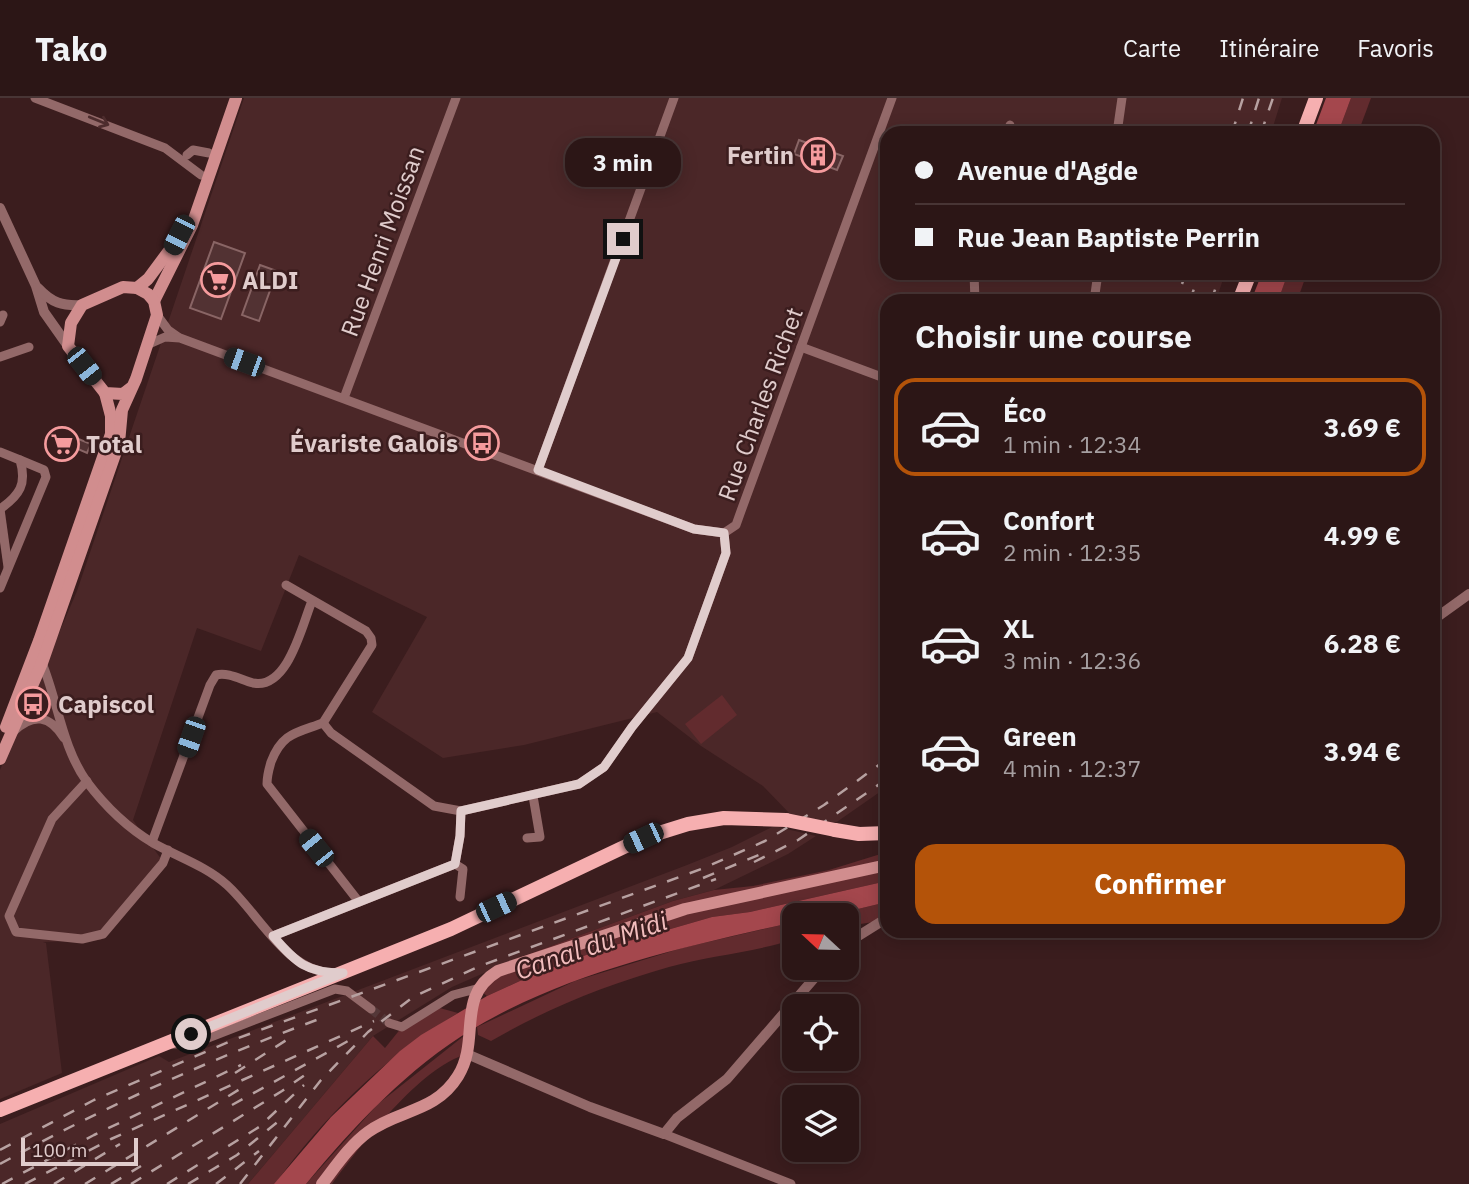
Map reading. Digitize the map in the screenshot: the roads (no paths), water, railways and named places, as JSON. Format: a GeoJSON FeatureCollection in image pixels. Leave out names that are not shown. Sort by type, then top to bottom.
{"type":"FeatureCollection","features":[{"type":"Feature","properties":{"kind":"main road"},"geometry":{"type":"LineString","coordinates":[[137,288],[148,279],[172,249],[186,222],[228,98]]}},
{"type":"Feature","properties":{"kind":"main road"},"geometry":{"type":"LineString","coordinates":[[154,302],[192,225],[236,98]]}},
{"type":"Feature","properties":{"kind":"main road"},"geometry":{"type":"LineString","coordinates":[[1306,126],[1316,98]]}},
{"type":"Feature","properties":{"kind":"main road"},"geometry":{"type":"LineString","coordinates":[[0,759],[5,738],[111,434],[111,416],[105,393],[68,346],[71,323],[82,305],[123,287],[137,288],[148,293],[154,302],[157,315],[122,410],[118,443],[42,663],[22,718],[5,738]]}},
{"type":"Feature","properties":{"kind":"main road"},"geometry":{"type":"LineString","coordinates":[[105,393],[123,394],[132,387]]}},
{"type":"Feature","properties":{"kind":"main road"},"geometry":{"type":"LineString","coordinates":[[0,1110],[451,929],[643,838],[688,824],[724,818],[786,820],[859,834],[880,833]]}},
{"type":"Feature","properties":{"kind":"main road"},"geometry":{"type":"LineString","coordinates":[[322,1184],[340,1159],[368,1132],[437,1100],[458,1076],[468,1049],[475,994],[485,979],[498,971],[685,909],[880,867]]}},
{"type":"Feature","properties":{"kind":"street"},"geometry":{"type":"LineString","coordinates":[[35,98],[165,149],[201,175]]}},
{"type":"Feature","properties":{"kind":"street","name":"Rue Henri Moissan"},"geometry":{"type":"LineString","coordinates":[[344,398],[456,98]]}},
{"type":"Feature","properties":{"kind":"street"},"geometry":{"type":"LineString","coordinates":[[538,470],[674,98]]}},
{"type":"Feature","properties":{"kind":"street","name":"Rue Charles Richet"},"geometry":{"type":"LineString","coordinates":[[882,126],[892,98]]}},
{"type":"Feature","properties":{"kind":"street"},"geometry":{"type":"LineString","coordinates":[[1118,126],[1122,98]]}},
{"type":"Feature","properties":{"kind":"street","name":"Rue Charles Richet"},"geometry":{"type":"LineString","coordinates":[[461,811],[533,796],[579,784],[592,777],[604,767],[688,658],[726,553],[724,533],[736,525],[880,131]]}},
{"type":"Feature","properties":{"kind":"street"},"geometry":{"type":"LineString","coordinates":[[187,155],[193,150],[209,153]]}},
{"type":"Feature","properties":{"kind":"street"},"geometry":{"type":"LineString","coordinates":[[0,208],[36,286],[44,312],[68,346]]}},
{"type":"Feature","properties":{"kind":"street"},"geometry":{"type":"LineString","coordinates":[[36,286],[49,300],[64,306],[82,305]]}},
{"type":"Feature","properties":{"kind":"street"},"geometry":{"type":"LineString","coordinates":[[157,315],[167,330],[180,338],[694,529],[724,533]]}},
{"type":"Feature","properties":{"kind":"street"},"geometry":{"type":"LineString","coordinates":[[147,345],[165,337],[180,338]]}},
{"type":"Feature","properties":{"kind":"street"},"geometry":{"type":"LineString","coordinates":[[0,357],[29,347]]}},
{"type":"Feature","properties":{"kind":"street"},"geometry":{"type":"LineString","coordinates":[[802,347],[880,376]]}},
{"type":"Feature","properties":{"kind":"street"},"geometry":{"type":"LineString","coordinates":[[0,452],[44,470],[46,477],[0,588]]}},
{"type":"Feature","properties":{"kind":"street"},"geometry":{"type":"LineString","coordinates":[[8,567],[0,509],[16,497],[23,487],[24,473],[20,460]]}},
{"type":"Feature","properties":{"kind":"street"},"geometry":{"type":"LineString","coordinates":[[0,574],[8,567]]}},
{"type":"Feature","properties":{"kind":"street"},"geometry":{"type":"LineString","coordinates":[[286,584],[366,631],[371,638],[372,645],[323,723],[284,737],[277,746],[267,775],[267,784],[359,902]]}},
{"type":"Feature","properties":{"kind":"street"},"geometry":{"type":"LineString","coordinates":[[1440,615],[1469,594]]}},
{"type":"Feature","properties":{"kind":"street"},"geometry":{"type":"LineString","coordinates":[[152,842],[216,675],[223,673],[256,684],[272,680],[284,671],[312,601]]}},
{"type":"Feature","properties":{"kind":"street"},"geometry":{"type":"LineString","coordinates":[[39,641],[36,659],[16,708],[22,718],[41,718],[51,723],[69,746]]}},
{"type":"Feature","properties":{"kind":"street"},"geometry":{"type":"LineString","coordinates":[[42,663],[69,746],[87,781],[124,822],[152,842],[198,865],[226,884],[293,960],[310,969],[343,973]]}},
{"type":"Feature","properties":{"kind":"street"},"geometry":{"type":"LineString","coordinates":[[41,718],[50,710],[53,697]]}},
{"type":"Feature","properties":{"kind":"street"},"geometry":{"type":"LineString","coordinates":[[323,723],[331,733],[434,806],[461,811],[455,864]]}},
{"type":"Feature","properties":{"kind":"street"},"geometry":{"type":"LineString","coordinates":[[87,781],[52,819],[9,916],[16,932],[82,939],[103,934],[163,863],[168,850]]}},
{"type":"Feature","properties":{"kind":"street"},"geometry":{"type":"LineString","coordinates":[[527,838],[540,836],[533,796]]}},
{"type":"Feature","properties":{"kind":"street"},"geometry":{"type":"LineString","coordinates":[[273,936],[455,864]]}},
{"type":"Feature","properties":{"kind":"street"},"geometry":{"type":"LineString","coordinates":[[455,864],[463,869],[460,897]]}},
{"type":"Feature","properties":{"kind":"street"},"geometry":{"type":"LineString","coordinates":[[859,936],[880,922]]}},
{"type":"Feature","properties":{"kind":"street"},"geometry":{"type":"LineString","coordinates":[[664,1134],[677,1118],[727,1079],[813,980]]}},
{"type":"Feature","properties":{"kind":"street"},"geometry":{"type":"LineString","coordinates":[[165,1044],[195,1043],[335,989],[347,991],[371,1009]]}},
{"type":"Feature","properties":{"kind":"street"},"geometry":{"type":"LineString","coordinates":[[389,1023],[402,1027],[453,995],[475,994]]}},
{"type":"Feature","properties":{"kind":"street"},"geometry":{"type":"LineString","coordinates":[[468,1049],[590,1107],[791,1184]]}},
{"type":"Feature","properties":{"kind":"tunnel"},"geometry":{"type":"LineString","coordinates":[[371,1009],[389,1023]]}},
{"type":"Feature","properties":{"kind":"railway"},"geometry":{"type":"LineString","coordinates":[[1234,126],[1243,98]]}},
{"type":"Feature","properties":{"kind":"railway"},"geometry":{"type":"LineString","coordinates":[[1250,126],[1259,98]]}},
{"type":"Feature","properties":{"kind":"railway"},"geometry":{"type":"LineString","coordinates":[[1263,126],[1273,98]]}},
{"type":"Feature","properties":{"kind":"railway"},"geometry":{"type":"LineString","coordinates":[[1182,284],[1183,280]]}},
{"type":"Feature","properties":{"kind":"railway"},"geometry":{"type":"LineString","coordinates":[[1192,294],[1197,280]]}},
{"type":"Feature","properties":{"kind":"railway"},"geometry":{"type":"LineString","coordinates":[[1214,294],[1218,280]]}},
{"type":"Feature","properties":{"kind":"railway"},"geometry":{"type":"LineString","coordinates":[[0,1150],[94,1100],[233,1040],[704,868],[765,841],[824,805],[880,764]]}},
{"type":"Feature","properties":{"kind":"railway"},"geometry":{"type":"LineString","coordinates":[[754,862],[798,840],[880,784]]}},
{"type":"Feature","properties":{"kind":"railway"},"geometry":{"type":"LineString","coordinates":[[703,878],[761,854]]}},
{"type":"Feature","properties":{"kind":"railway"},"geometry":{"type":"LineString","coordinates":[[240,1184],[321,1080],[368,1032],[413,997],[480,966],[716,879]]}},
{"type":"Feature","properties":{"kind":"railway"},"geometry":{"type":"LineString","coordinates":[[0,1164],[158,1085],[322,1018]]}},
{"type":"Feature","properties":{"kind":"railway"},"geometry":{"type":"LineString","coordinates":[[25,1184],[111,1139],[374,1021]]}},
{"type":"Feature","properties":{"kind":"railway"},"geometry":{"type":"LineString","coordinates":[[235,1073],[288,1039]]}},
{"type":"Feature","properties":{"kind":"railway"},"geometry":{"type":"LineString","coordinates":[[232,1105],[348,1041]]}},
{"type":"Feature","properties":{"kind":"railway"},"geometry":{"type":"LineString","coordinates":[[2,1184],[94,1135],[241,1065]]}},
{"type":"Feature","properties":{"kind":"railway"},"geometry":{"type":"LineString","coordinates":[[131,1184],[312,1070]]}},
{"type":"Feature","properties":{"kind":"railway"},"geometry":{"type":"LineString","coordinates":[[167,1184],[259,1127],[304,1085]]}},
{"type":"Feature","properties":{"kind":"railway"},"geometry":{"type":"LineString","coordinates":[[85,1184],[240,1089]]}},
{"type":"Feature","properties":{"kind":"railway"},"geometry":{"type":"LineString","coordinates":[[188,1184],[237,1155],[280,1120]]}},
{"type":"Feature","properties":{"kind":"railway"},"geometry":{"type":"LineString","coordinates":[[54,1184],[120,1144]]}},
{"type":"Feature","properties":{"kind":"railway"},"geometry":{"type":"LineString","coordinates":[[216,1184],[259,1151]]}},
{"type":"Feature","properties":{"kind":"railway"},"geometry":{"type":"LineString","coordinates":[[111,1184],[141,1166]]}},
{"type":"Feature","properties":{"kind":"place","name":"Fertin"},"geometry":{"type":"Point","coordinates":[818,155]}},
{"type":"Feature","properties":{"kind":"place","name":"ALDI"},"geometry":{"type":"Point","coordinates":[218,280]}},
{"type":"Feature","properties":{"kind":"place","name":"Évariste Galois"},"geometry":{"type":"Point","coordinates":[482,443]}},
{"type":"Feature","properties":{"kind":"place","name":"Total"},"geometry":{"type":"Point","coordinates":[62,444]}},
{"type":"Feature","properties":{"kind":"place","name":"Capiscol"},"geometry":{"type":"Point","coordinates":[33,704]}},
{"type":"Feature","properties":{"kind":"water label","name":"Canal du Midi"},"geometry":{"type":"Point","coordinates":[591,945]}}]}
